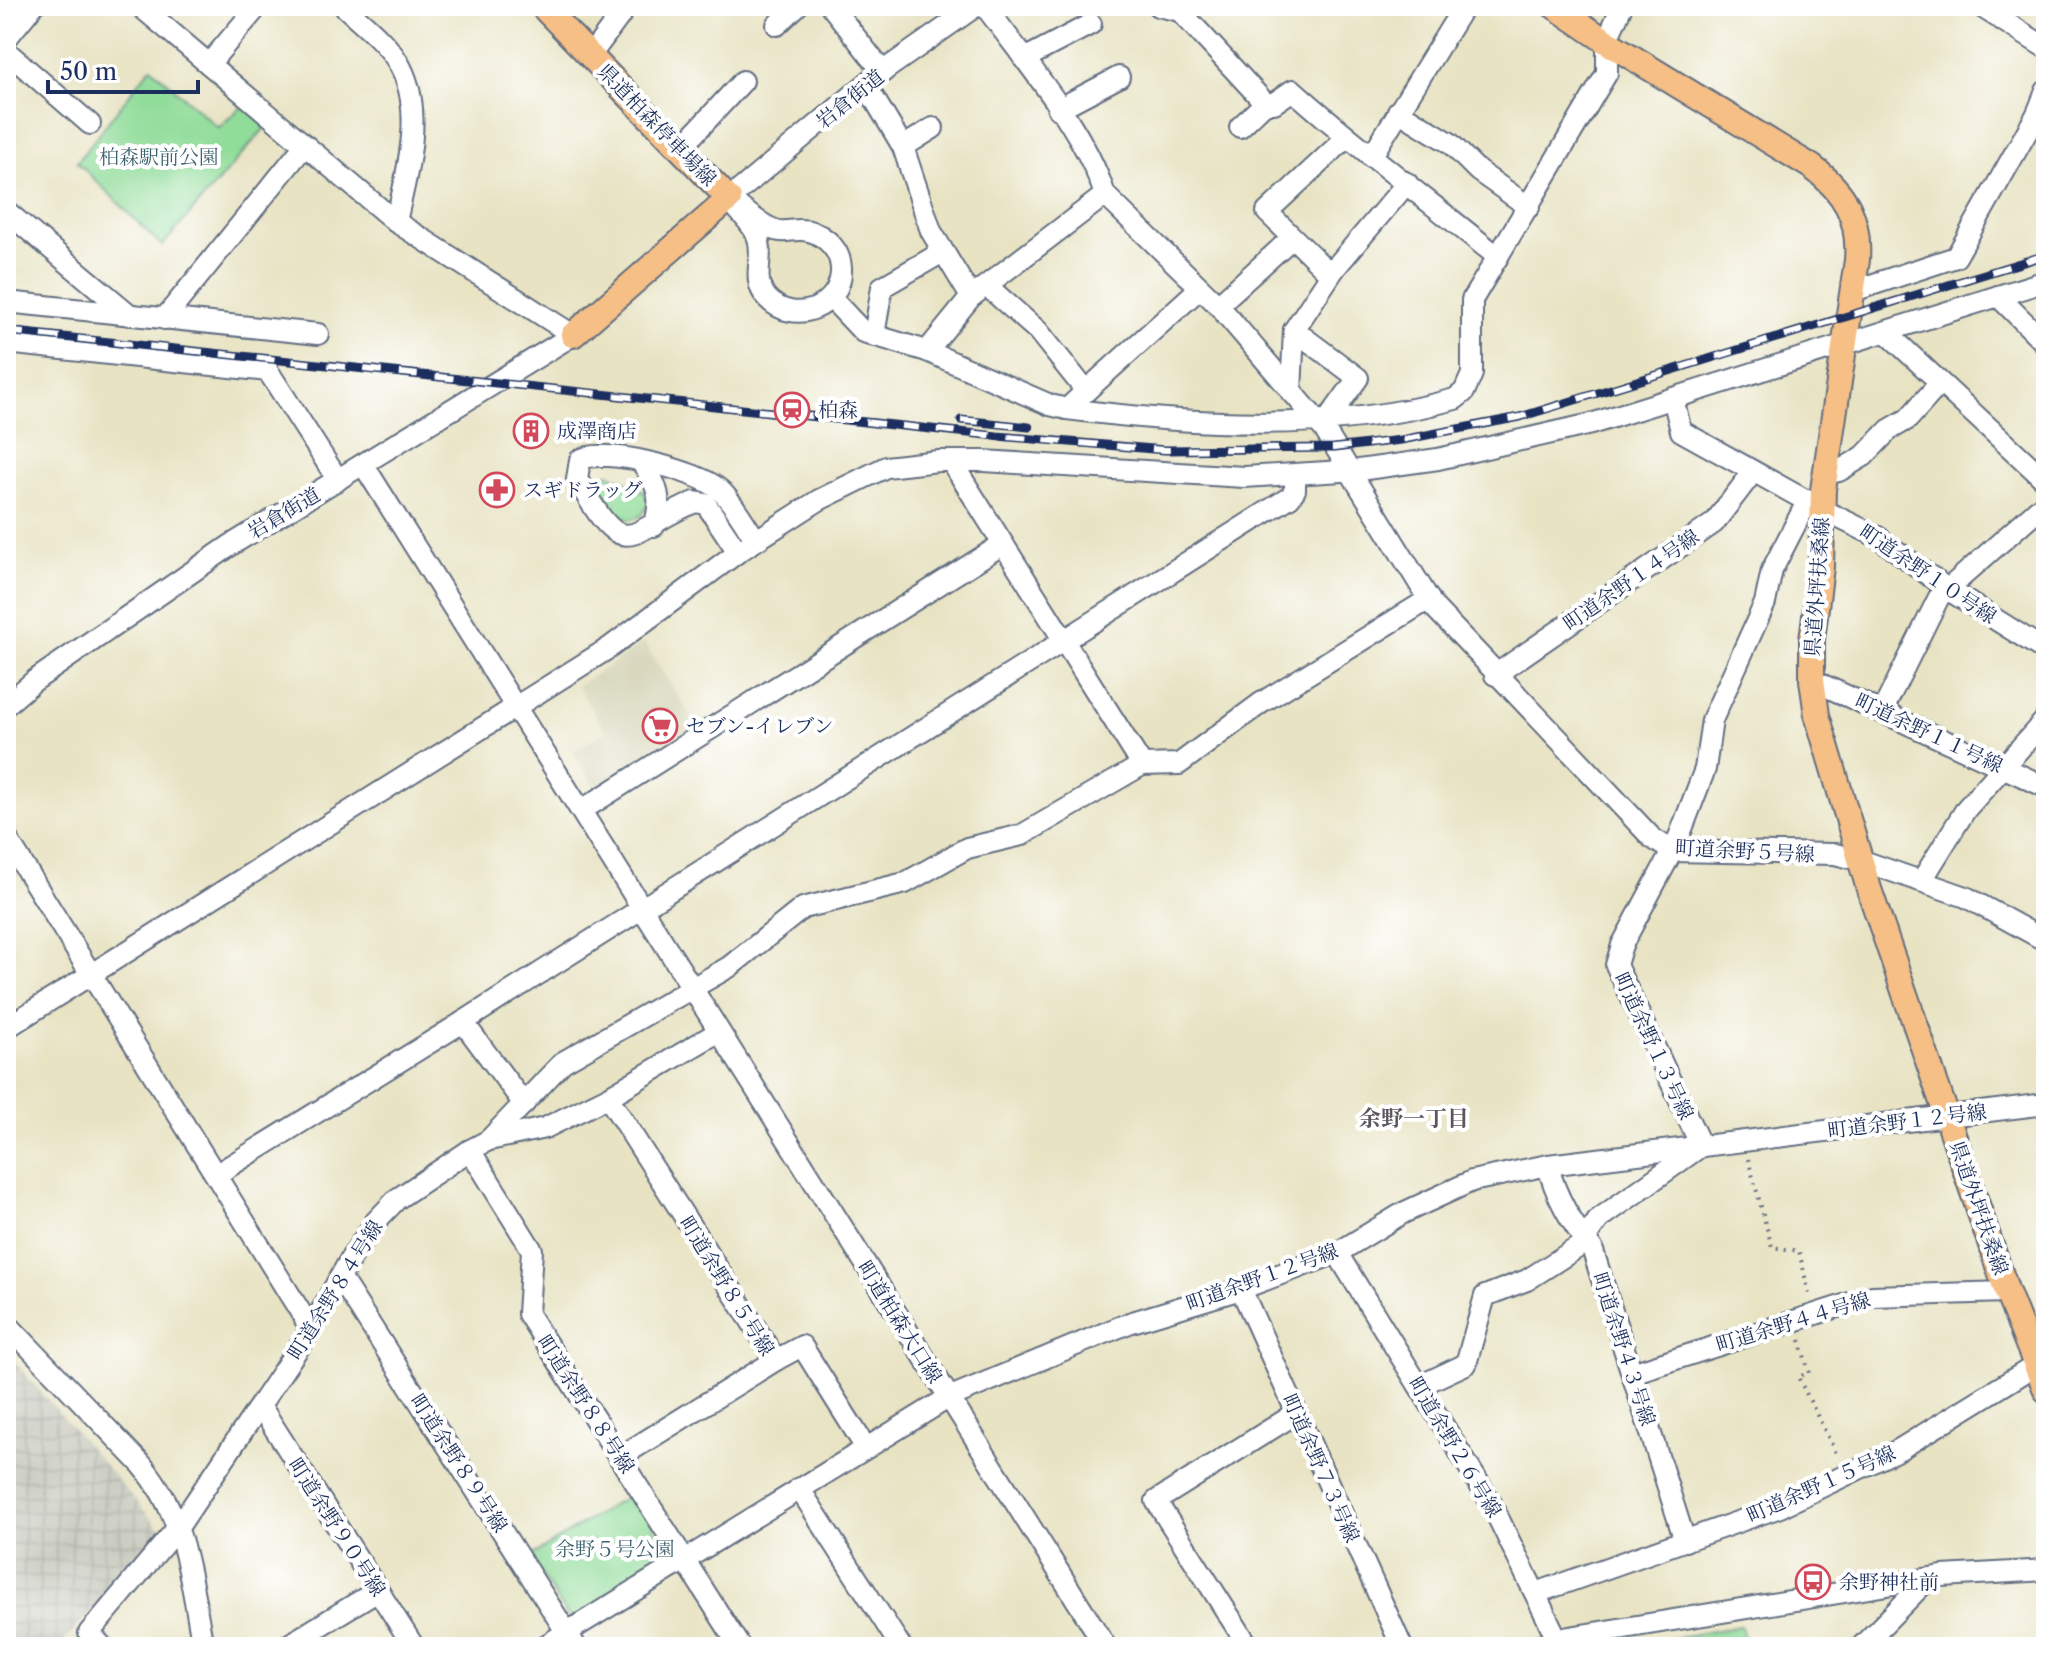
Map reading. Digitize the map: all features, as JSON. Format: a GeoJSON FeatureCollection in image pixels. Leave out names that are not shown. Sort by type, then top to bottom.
{"type":"FeatureCollection","features":[{"type":"Feature","properties":{"kind":"main road","name":"県道柏森停車場線"},"geometry":{"type":"LineString","coordinates":[[542,6],[729,199],[573,335]]}},
{"type":"Feature","properties":{"kind":"main road","name":"県道外坪扶桑線"},"geometry":{"type":"LineString","coordinates":[[1554,6],[1799,159],[1835,186],[1857,226],[1853,291],[1825,474],[1815,505],[1812,680],[1821,730],[1863,861],[2007,1292],[2040,1363],[2046,1390]]}},
{"type":"Feature","properties":{"kind":"street"},"geometry":{"type":"LineString","coordinates":[[6,39],[33,6]]}},
{"type":"Feature","properties":{"kind":"street"},"geometry":{"type":"LineString","coordinates":[[140,6],[396,222],[573,335]]}},
{"type":"Feature","properties":{"kind":"street"},"geometry":{"type":"LineString","coordinates":[[209,64],[258,6]]}},
{"type":"Feature","properties":{"kind":"street"},"geometry":{"type":"LineString","coordinates":[[344,6],[395,56],[408,87],[412,111],[411,141],[396,222]]}},
{"type":"Feature","properties":{"kind":"street"},"geometry":{"type":"LineString","coordinates":[[590,56],[627,6]]}},
{"type":"Feature","properties":{"kind":"street"},"geometry":{"type":"LineString","coordinates":[[777,25],[797,6]]}},
{"type":"Feature","properties":{"kind":"street"},"geometry":{"type":"LineString","coordinates":[[831,6],[874,78],[940,248],[979,292],[1038,331],[1086,391]]}},
{"type":"Feature","properties":{"kind":"street","name":"岩倉街道"},"geometry":{"type":"LineString","coordinates":[[729,199],[874,78],[976,6]]}},
{"type":"Feature","properties":{"kind":"street","name":"町道余野５号線"},"geometry":{"type":"LineString","coordinates":[[985,6],[1058,109],[1099,178],[1105,195],[1218,305],[1291,392],[1321,419],[1347,471],[1431,602],[1495,675],[1652,838],[1672,851],[1835,854],[1863,861],[1966,897],[2046,941]]}},
{"type":"Feature","properties":{"kind":"street"},"geometry":{"type":"LineString","coordinates":[[1158,6],[1181,8],[1265,103]]}},
{"type":"Feature","properties":{"kind":"street"},"geometry":{"type":"LineString","coordinates":[[1371,157],[1464,6]]}},
{"type":"Feature","properties":{"kind":"street"},"geometry":{"type":"LineString","coordinates":[[831,298],[854,325],[874,336],[927,351],[1050,405],[1067,409],[1192,422],[1321,419],[1383,414],[1460,395],[1472,374],[1472,300],[1607,73],[1607,41],[1622,6]]}},
{"type":"Feature","properties":{"kind":"street"},"geometry":{"type":"LineString","coordinates":[[1980,6],[2046,48]]}},
{"type":"Feature","properties":{"kind":"street"},"geometry":{"type":"LineString","coordinates":[[1024,59],[1091,24]]}},
{"type":"Feature","properties":{"kind":"street"},"geometry":{"type":"LineString","coordinates":[[6,51],[90,124]]}},
{"type":"Feature","properties":{"kind":"street"},"geometry":{"type":"LineString","coordinates":[[1058,109],[1119,77]]}},
{"type":"Feature","properties":{"kind":"street"},"geometry":{"type":"LineString","coordinates":[[680,149],[743,81]]}},
{"type":"Feature","properties":{"kind":"street"},"geometry":{"type":"LineString","coordinates":[[1240,127],[1265,103],[1274,103],[1293,90],[1346,138],[1498,257]]}},
{"type":"Feature","properties":{"kind":"street"},"geometry":{"type":"LineString","coordinates":[[1853,291],[1956,257],[2042,115],[2046,91]]}},
{"type":"Feature","properties":{"kind":"street"},"geometry":{"type":"LineString","coordinates":[[1398,111],[1450,143],[1478,171],[1529,207]]}},
{"type":"Feature","properties":{"kind":"street"},"geometry":{"type":"LineString","coordinates":[[903,147],[933,128]]}},
{"type":"Feature","properties":{"kind":"street"},"geometry":{"type":"LineString","coordinates":[[1335,268],[1324,268],[1267,212],[1346,138]]}},
{"type":"Feature","properties":{"kind":"street"},"geometry":{"type":"LineString","coordinates":[[164,319],[305,145]]}},
{"type":"Feature","properties":{"kind":"street"},"geometry":{"type":"LineString","coordinates":[[1291,392],[1294,330],[1335,268],[1407,183]]}},
{"type":"Feature","properties":{"kind":"street"},"geometry":{"type":"LineString","coordinates":[[927,351],[979,292],[1105,195]]}},
{"type":"Feature","properties":{"kind":"street"},"geometry":{"type":"LineString","coordinates":[[729,199],[773,230],[802,230],[829,242],[841,262],[841,272],[831,298],[812,310],[798,312],[779,307],[769,299],[758,281],[758,237],[729,199]]}},
{"type":"Feature","properties":{"kind":"street"},"geometry":{"type":"LineString","coordinates":[[6,211],[130,315]]}},
{"type":"Feature","properties":{"kind":"street"},"geometry":{"type":"LineString","coordinates":[[1218,305],[1292,238]]}},
{"type":"Feature","properties":{"kind":"street"},"geometry":{"type":"LineString","coordinates":[[874,336],[882,287],[934,257],[940,248]]}},
{"type":"Feature","properties":{"kind":"street"},"geometry":{"type":"LineString","coordinates":[[6,1028],[609,648],[756,540],[886,467],[951,461],[1186,475],[1295,475],[1347,471],[1477,452],[1673,398],[2046,281]]}},
{"type":"Feature","properties":{"kind":"street"},"geometry":{"type":"LineString","coordinates":[[1067,409],[1200,288]]}},
{"type":"Feature","properties":{"kind":"street"},"geometry":{"type":"LineString","coordinates":[[1998,296],[2046,344]]}},
{"type":"Feature","properties":{"kind":"street"},"geometry":{"type":"LineString","coordinates":[[6,302],[318,334]]}},
{"type":"Feature","properties":{"kind":"street"},"geometry":{"type":"LineString","coordinates":[[1294,330],[1358,378],[1321,419]]}},
{"type":"Feature","properties":{"kind":"street"},"geometry":{"type":"LineString","coordinates":[[1886,332],[2046,481]]}},
{"type":"Feature","properties":{"kind":"street","name":"岩倉街道"},"geometry":{"type":"LineString","coordinates":[[6,705],[34,681],[231,545],[573,335]]}},
{"type":"Feature","properties":{"kind":"street"},"geometry":{"type":"LineString","coordinates":[[6,343],[268,371],[338,480]]}},
{"type":"Feature","properties":{"kind":"street"},"geometry":{"type":"LineString","coordinates":[[1825,474],[1839,471],[1864,456],[1889,430],[1908,419],[1940,383]]}},
{"type":"Feature","properties":{"kind":"street","name":"町道余野１０号線"},"geometry":{"type":"LineString","coordinates":[[1673,398],[1681,431],[1878,537],[1947,589],[2046,651]]}},
{"type":"Feature","properties":{"kind":"street"},"geometry":{"type":"LineString","coordinates":[[738,552],[706,504],[695,502],[628,537],[616,533],[577,479],[580,460],[588,455],[611,455],[707,480],[722,491],[756,540]]}},
{"type":"Feature","properties":{"kind":"street"},"geometry":{"type":"LineString","coordinates":[[951,461],[1142,765]]}},
{"type":"Feature","properties":{"kind":"street"},"geometry":{"type":"LineString","coordinates":[[642,463],[656,482],[660,495],[654,526]]}},
{"type":"Feature","properties":{"kind":"street","name":"町道柏森大口線"},"geometry":{"type":"LineString","coordinates":[[363,464],[1106,1647]]}},
{"type":"Feature","properties":{"kind":"street","name":"町道余野１４号線"},"geometry":{"type":"LineString","coordinates":[[1495,675],[1714,523],[1753,472]]}},
{"type":"Feature","properties":{"kind":"street"},"geometry":{"type":"LineString","coordinates":[[217,1174],[463,1022],[1290,497],[1295,490],[1295,475]]}},
{"type":"Feature","properties":{"kind":"street"},"geometry":{"type":"LineString","coordinates":[[1882,712],[1939,597],[2046,502]]}},
{"type":"Feature","properties":{"kind":"street","name":"町道余野１３号線"},"geometry":{"type":"LineString","coordinates":[[1701,1146],[1616,965],[1622,945],[1672,851],[1705,769],[1712,720],[1765,603],[1772,570],[1815,505]]}},
{"type":"Feature","properties":{"kind":"street"},"geometry":{"type":"LineString","coordinates":[[582,810],[1003,544]]}},
{"type":"Feature","properties":{"kind":"street"},"geometry":{"type":"LineString","coordinates":[[479,1145],[524,1104],[563,1062],[693,992],[803,908],[905,883],[967,848],[1022,835],[1142,765],[1179,764],[1261,703],[1431,602]]}},
{"type":"Feature","properties":{"kind":"street","name":"町道余野１１号線"},"geometry":{"type":"LineString","coordinates":[[1812,680],[2046,787]]}},
{"type":"Feature","properties":{"kind":"street"},"geometry":{"type":"LineString","coordinates":[[1922,880],[1966,809],[2046,719]]}},
{"type":"Feature","properties":{"kind":"street"},"geometry":{"type":"LineString","coordinates":[[6,837],[311,1329]]}},
{"type":"Feature","properties":{"kind":"street"},"geometry":{"type":"LineString","coordinates":[[463,1022],[524,1104]]}},
{"type":"Feature","properties":{"kind":"street","name":"町道余野８４号線"},"geometry":{"type":"LineString","coordinates":[[103,1647],[89,1633],[261,1407],[376,1221],[397,1199],[479,1145],[545,1128],[608,1097],[718,1032]]}},
{"type":"Feature","properties":{"kind":"street","name":"町道余野８５号線"},"geometry":{"type":"LineString","coordinates":[[608,1097],[776,1360],[620,1457]]}},
{"type":"Feature","properties":{"kind":"street","name":"町道余野１２号線"},"geometry":{"type":"LineString","coordinates":[[543,1647],[572,1640],[685,1560],[948,1398],[1129,1323],[1241,1289],[1337,1253],[1403,1213],[1472,1181],[1548,1165],[2046,1104]]}},
{"type":"Feature","properties":{"kind":"street","name":"町道余野８８号線"},"geometry":{"type":"LineString","coordinates":[[479,1145],[532,1250],[528,1314],[740,1647]]}},
{"type":"Feature","properties":{"kind":"street"},"geometry":{"type":"LineString","coordinates":[[1419,1386],[1466,1364],[1485,1296],[1527,1280],[1580,1246],[1599,1219],[1701,1146]]}},
{"type":"Feature","properties":{"kind":"street","name":"町道余野４３号線"},"geometry":{"type":"LineString","coordinates":[[1548,1165],[1551,1177],[1584,1239],[1592,1248],[1685,1541]]}},
{"type":"Feature","properties":{"kind":"street","name":"町道余野２６号線"},"geometry":{"type":"LineString","coordinates":[[1337,1253],[1491,1503],[1559,1643]]}},
{"type":"Feature","properties":{"kind":"street","name":"町道余野８９号線"},"geometry":{"type":"LineString","coordinates":[[341,1279],[572,1640]]}},
{"type":"Feature","properties":{"kind":"street","name":"町道余野７３号線"},"geometry":{"type":"LineString","coordinates":[[1241,1289],[1402,1647]]}},
{"type":"Feature","properties":{"kind":"street","name":"町道余野４４号線"},"geometry":{"type":"LineString","coordinates":[[1632,1373],[1872,1296],[2007,1292]]}},
{"type":"Feature","properties":{"kind":"street"},"geometry":{"type":"LineString","coordinates":[[6,1323],[142,1465],[177,1521],[203,1647]]}},
{"type":"Feature","properties":{"kind":"street"},"geometry":{"type":"LineString","coordinates":[[776,1360],[802,1346],[866,1448]]}},
{"type":"Feature","properties":{"kind":"street","name":"町道余野１５号線"},"geometry":{"type":"LineString","coordinates":[[1536,1593],[1780,1507],[1900,1449],[2040,1363]]}},
{"type":"Feature","properties":{"kind":"street","name":"町道余野９０号線"},"geometry":{"type":"LineString","coordinates":[[261,1407],[414,1647]]}},
{"type":"Feature","properties":{"kind":"street"},"geometry":{"type":"LineString","coordinates":[[1249,1647],[1156,1501],[1295,1414]]}},
{"type":"Feature","properties":{"kind":"street"},"geometry":{"type":"LineString","coordinates":[[799,1488],[901,1647]]}},
{"type":"Feature","properties":{"kind":"street"},"geometry":{"type":"LineString","coordinates":[[1537,1647],[1928,1579],[2046,1570]]}},
{"type":"Feature","properties":{"kind":"street"},"geometry":{"type":"LineString","coordinates":[[1861,1647],[1928,1579]]}},
{"type":"Feature","properties":{"kind":"street"},"geometry":{"type":"LineString","coordinates":[[285,1647],[378,1590]]}},
{"type":"Feature","properties":{"kind":"path"},"geometry":{"type":"LineString","coordinates":[[1743,1141],[1772,1247],[1799,1251],[1809,1373],[1798,1377],[1847,1475]]}},
{"type":"Feature","properties":{"kind":"shaded area"},"geometry":{"type":"Polygon","coordinates":[[[644,643],[700,730],[599,793],[573,752],[606,731],[577,686],[644,643]]]}},
{"type":"Feature","properties":{"kind":"shaded area"},"geometry":{"type":"Polygon","coordinates":[[[6,1352],[163,1532],[59,1647],[6,1647],[6,1352]]]}},
{"type":"Feature","properties":{"kind":"green space","name":"柏森駅前公園"},"geometry":{"type":"Polygon","coordinates":[[[151,67],[218,128],[247,102],[270,122],[162,246],[77,162],[151,67]]]}},
{"type":"Feature","properties":{"kind":"green space"},"geometry":{"type":"Polygon","coordinates":[[[608,473],[645,492],[648,505],[641,516],[629,520],[616,513],[599,485],[600,477],[608,473]]]}},
{"type":"Feature","properties":{"kind":"green space","name":"余野５号公園"},"geometry":{"type":"Polygon","coordinates":[[[632,1493],[670,1552],[666,1563],[576,1618],[567,1615],[530,1557],[632,1493]]]}},
{"type":"Feature","properties":{"kind":"green space"},"geometry":{"type":"Polygon","coordinates":[[[1741,1626],[1746,1647],[1623,1647],[1741,1626]]]}},
{"type":"Feature","properties":{"kind":"railway"},"geometry":{"type":"LineString","coordinates":[[6,331],[997,436],[1165,450],[1334,448],[1401,440],[1520,417],[2046,255]]}},
{"type":"Feature","properties":{"kind":"railway"},"geometry":{"type":"LineString","coordinates":[[961,420],[1029,427]]}},
{"type":"Feature","properties":{"kind":"place","name":"柏森"},"geometry":{"type":"Point","coordinates":[792,410]}},
{"type":"Feature","properties":{"kind":"place","name":"成澤商店"},"geometry":{"type":"Point","coordinates":[531,431]}},
{"type":"Feature","properties":{"kind":"place","name":"スギドラッグ"},"geometry":{"type":"Point","coordinates":[497,490]}},
{"type":"Feature","properties":{"kind":"place","name":"セブン-イレブン"},"geometry":{"type":"Point","coordinates":[660,726]}},
{"type":"Feature","properties":{"kind":"place","name":"余野神社前"},"geometry":{"type":"Point","coordinates":[1813,1582]}},
{"type":"Feature","properties":{"kind":"district","name":"余野一丁目"},"geometry":{"type":"Point","coordinates":[1414,1118]}}]}
